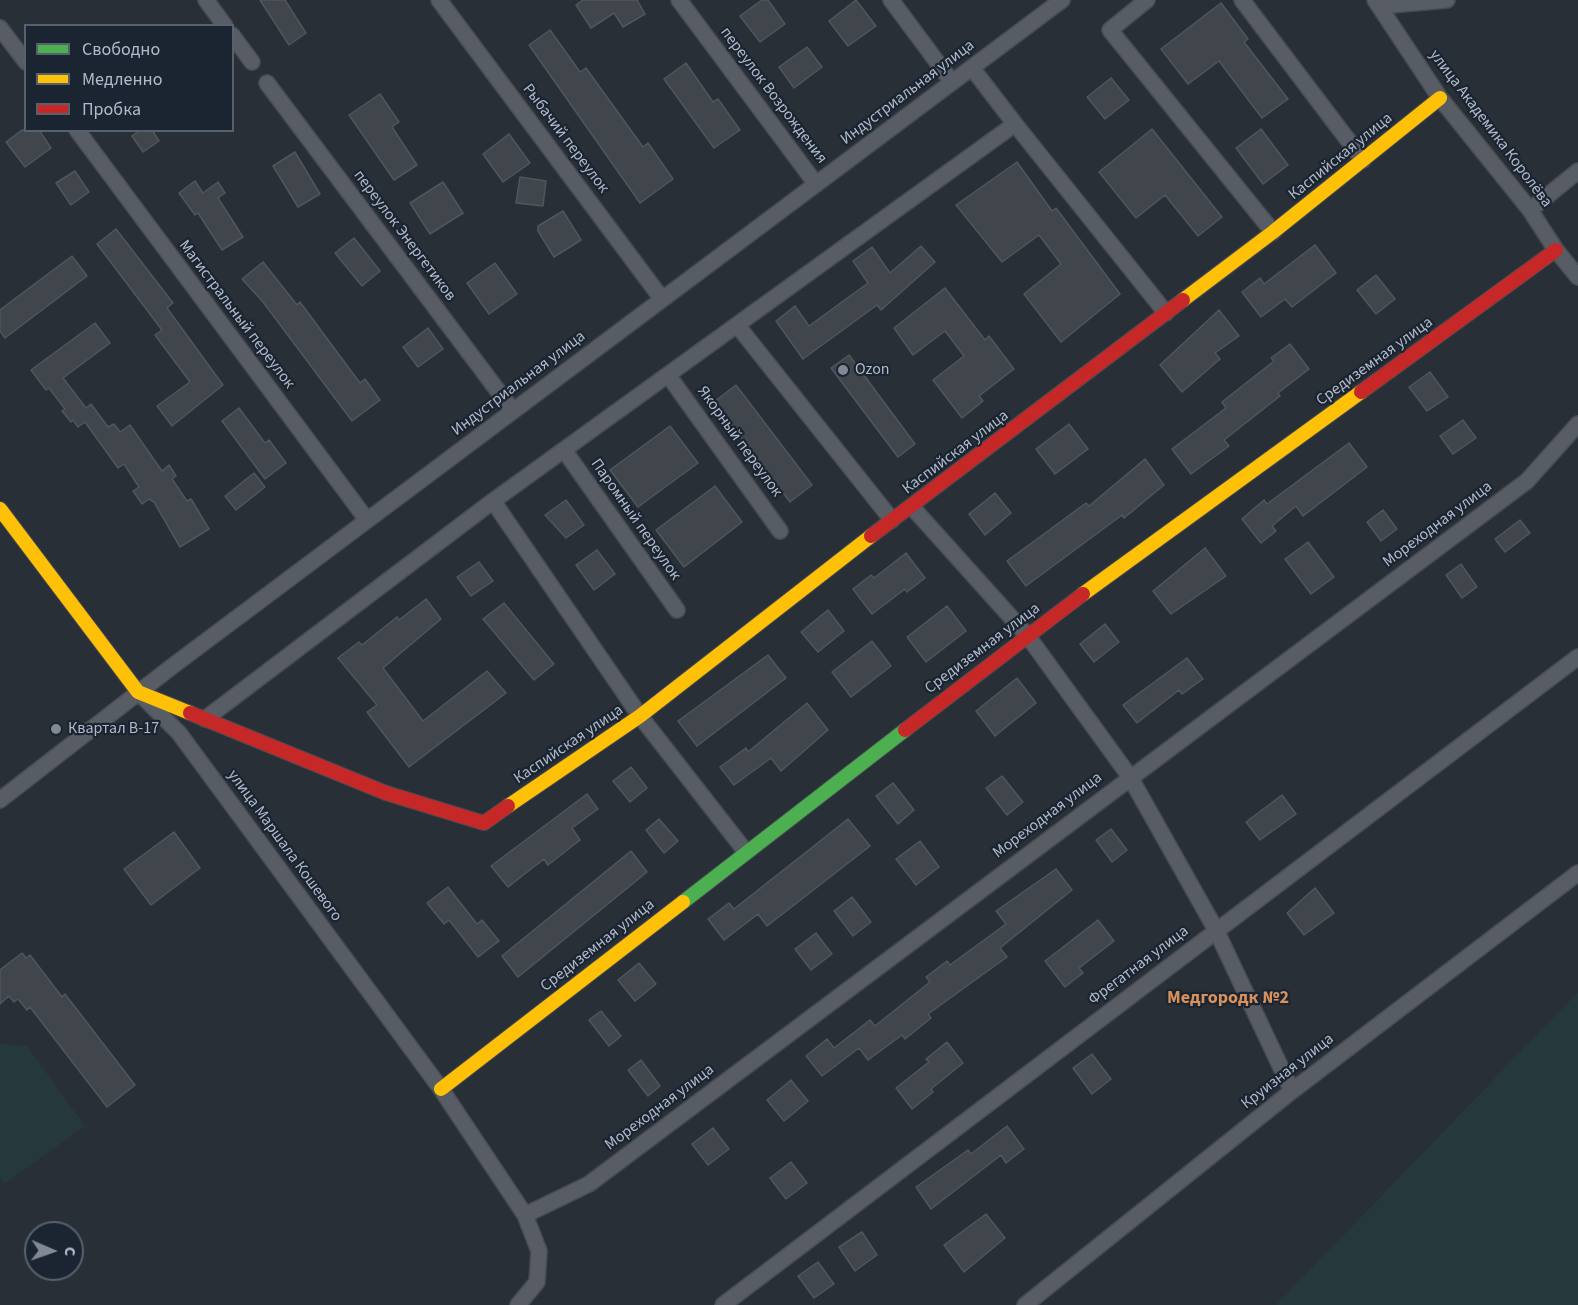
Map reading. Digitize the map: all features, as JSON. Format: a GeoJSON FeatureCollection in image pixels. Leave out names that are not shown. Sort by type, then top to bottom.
{"type":"FeatureCollection","features":[{"type":"Feature","properties":{"kind":"street"},"geometry":{"type":"LineString","coordinates":[[206,0],[224,24]]}},
{"type":"Feature","properties":{"kind":"street","name":"Рыбачий переулок"},"geometry":{"type":"LineString","coordinates":[[439,0],[662,299]]}},
{"type":"Feature","properties":{"kind":"street","name":"переулок Возрождения"},"geometry":{"type":"LineString","coordinates":[[679,0],[816,184]]}},
{"type":"Feature","properties":{"kind":"street"},"geometry":{"type":"LineString","coordinates":[[891,0],[952,82]]}},
{"type":"Feature","properties":{"kind":"street","name":"Индустриальная улица"},"geometry":{"type":"LineString","coordinates":[[0,800],[141,690],[1062,0]]}},
{"type":"Feature","properties":{"kind":"street"},"geometry":{"type":"LineString","coordinates":[[1147,0],[1110,30],[1273,232]]}},
{"type":"Feature","properties":{"kind":"street"},"geometry":{"type":"LineString","coordinates":[[1242,0],[1363,160]]}},
{"type":"Feature","properties":{"kind":"street"},"geometry":{"type":"LineString","coordinates":[[1377,3],[1447,0]]}},
{"type":"Feature","properties":{"kind":"street","name":"улица Академика Королёва"},"geometry":{"type":"LineString","coordinates":[[1377,3],[1440,98],[1530,210],[1556,250],[1578,277]]}},
{"type":"Feature","properties":{"kind":"street"},"geometry":{"type":"LineString","coordinates":[[0,27],[24,59]]}},
{"type":"Feature","properties":{"kind":"street"},"geometry":{"type":"LineString","coordinates":[[234,39],[252,62]]}},
{"type":"Feature","properties":{"kind":"street"},"geometry":{"type":"LineString","coordinates":[[972,68],[1166,313]]}},
{"type":"Feature","properties":{"kind":"street","name":"переулок Энергетиков"},"geometry":{"type":"LineString","coordinates":[[267,83],[513,411]]}},
{"type":"Feature","properties":{"kind":"street","name":"Каспийская улица"},"geometry":{"type":"LineString","coordinates":[[205,719],[386,793],[484,823],[640,716],[892,520],[1273,232],[1440,98]]}},
{"type":"Feature","properties":{"kind":"street"},"geometry":{"type":"LineString","coordinates":[[141,690],[205,719],[493,501],[1015,124]]}},
{"type":"Feature","properties":{"kind":"street","name":"Магистральный переулок"},"geometry":{"type":"LineString","coordinates":[[78,132],[367,520]]}},
{"type":"Feature","properties":{"kind":"street"},"geometry":{"type":"LineString","coordinates":[[1530,210],[1578,171]]}},
{"type":"Feature","properties":{"kind":"street","name":"Средиземная улица"},"geometry":{"type":"LineString","coordinates":[[441,1089],[1027,635],[1556,250]]}},
{"type":"Feature","properties":{"kind":"street"},"geometry":{"type":"LineString","coordinates":[[737,325],[892,520]]}},
{"type":"Feature","properties":{"kind":"street","name":"Якорный переулок"},"geometry":{"type":"LineString","coordinates":[[668,375],[780,531]]}},
{"type":"Feature","properties":{"kind":"street","name":"Мореходная улица"},"geometry":{"type":"LineString","coordinates":[[525,1215],[589,1184],[1527,482],[1578,424]]}},
{"type":"Feature","properties":{"kind":"street","name":"Паромный переулок"},"geometry":{"type":"LineString","coordinates":[[564,450],[677,610]]}},
{"type":"Feature","properties":{"kind":"street","name":"улица Маршала Кошевого"},"geometry":{"type":"LineString","coordinates":[[0,500],[141,690]]}},
{"type":"Feature","properties":{"kind":"street"},"geometry":{"type":"LineString","coordinates":[[493,501],[640,716],[746,852]]}},
{"type":"Feature","properties":{"kind":"street"},"geometry":{"type":"LineString","coordinates":[[912,507],[1027,635],[1130,777],[1216,930],[1292,1091]]}},
{"type":"Feature","properties":{"kind":"street","name":"улица Маршала Кошевого"},"geometry":{"type":"LineString","coordinates":[[0,509],[141,690],[178,733],[441,1089],[525,1215],[538,1251],[537,1282],[518,1305]]}},
{"type":"Feature","properties":{"kind":"street","name":"Фрегатная улица"},"geometry":{"type":"LineString","coordinates":[[723,1305],[1578,657]]}},
{"type":"Feature","properties":{"kind":"street","name":"Круизная улица"},"geometry":{"type":"LineString","coordinates":[[1025,1305],[1292,1091],[1578,873]]}},
{"type":"Feature","properties":{"kind":"green space"},"geometry":{"type":"Polygon","coordinates":[[[1578,992],[1578,1305],[1276,1305],[1578,992]]]}},
{"type":"Feature","properties":{"kind":"green space"},"geometry":{"type":"Polygon","coordinates":[[[0,1044],[27,1046],[85,1126],[4,1184],[0,1178],[0,1044]]]}},
{"type":"Feature","properties":{"kind":"building"},"geometry":{"type":"Polygon","coordinates":[[[260,0],[285,0],[306,33],[289,45],[260,0]]]}},
{"type":"Feature","properties":{"kind":"building"},"geometry":{"type":"Polygon","coordinates":[[[583,0],[637,0],[645,14],[623,27],[614,13],[591,28],[576,5],[583,0]]]}},
{"type":"Feature","properties":{"kind":"building"},"geometry":{"type":"Polygon","coordinates":[[[762,0],[768,0],[785,24],[760,42],[740,16],[762,0]]]}},
{"type":"Feature","properties":{"kind":"building"},"geometry":{"type":"Polygon","coordinates":[[[856,0],[876,26],[848,46],[829,21],[856,0]]]}},
{"type":"Feature","properties":{"kind":"building"},"geometry":{"type":"Polygon","coordinates":[[[1221,3],[1248,39],[1244,42],[1288,99],[1262,118],[1219,61],[1188,84],[1161,49],[1221,3]]]}},
{"type":"Feature","properties":{"kind":"building"},"geometry":{"type":"Polygon","coordinates":[[[550,30],[580,72],[586,68],[643,147],[648,143],[673,179],[640,203],[529,45],[550,30]]]}},
{"type":"Feature","properties":{"kind":"building"},"geometry":{"type":"Polygon","coordinates":[[[807,47],[822,67],[794,88],[779,67],[807,47]]]}},
{"type":"Feature","properties":{"kind":"building"},"geometry":{"type":"Polygon","coordinates":[[[686,63],[713,102],[718,99],[740,130],[714,148],[664,79],[686,63]]]}},
{"type":"Feature","properties":{"kind":"building"},"geometry":{"type":"Polygon","coordinates":[[[1111,78],[1129,100],[1105,119],[1087,97],[1111,78]]]}},
{"type":"Feature","properties":{"kind":"building"},"geometry":{"type":"Polygon","coordinates":[[[380,94],[399,122],[392,127],[417,165],[394,180],[349,115],[380,94]]]}},
{"type":"Feature","properties":{"kind":"building"},"geometry":{"type":"Polygon","coordinates":[[[1152,129],[1222,217],[1198,236],[1165,195],[1136,218],[1099,172],[1152,129]]]}},
{"type":"Feature","properties":{"kind":"building"},"geometry":{"type":"Polygon","coordinates":[[[1261,129],[1288,165],[1263,184],[1236,148],[1261,129]]]}},
{"type":"Feature","properties":{"kind":"building"},"geometry":{"type":"Polygon","coordinates":[[[22,130],[40,132],[51,148],[25,167],[6,142],[22,130]]]}},
{"type":"Feature","properties":{"kind":"building"},"geometry":{"type":"Polygon","coordinates":[[[137,132],[153,132],[159,141],[143,152],[132,136],[137,132]]]}},
{"type":"Feature","properties":{"kind":"building"},"geometry":{"type":"Polygon","coordinates":[[[509,134],[530,163],[503,182],[483,154],[509,134]]]}},
{"type":"Feature","properties":{"kind":"building"},"geometry":{"type":"Polygon","coordinates":[[[295,152],[320,194],[298,207],[273,166],[295,152]]]}},
{"type":"Feature","properties":{"kind":"building"},"geometry":{"type":"Polygon","coordinates":[[[1017,162],[1052,211],[1056,208],[1120,294],[1061,342],[1024,294],[1061,264],[1039,235],[1002,262],[956,205],[1017,162]]]}},
{"type":"Feature","properties":{"kind":"building"},"geometry":{"type":"Polygon","coordinates":[[[75,171],[89,192],[71,205],[56,183],[75,171]]]}},
{"type":"Feature","properties":{"kind":"building"},"geometry":{"type":"Polygon","coordinates":[[[520,177],[546,181],[543,206],[516,203],[520,177]]]}},
{"type":"Feature","properties":{"kind":"building"},"geometry":{"type":"Polygon","coordinates":[[[195,181],[203,193],[218,182],[225,193],[218,198],[243,237],[222,250],[198,213],[195,215],[179,193],[195,181]]]}},
{"type":"Feature","properties":{"kind":"building"},"geometry":{"type":"Polygon","coordinates":[[[443,182],[463,213],[430,234],[410,203],[443,182]]]}},
{"type":"Feature","properties":{"kind":"building"},"geometry":{"type":"Polygon","coordinates":[[[563,211],[581,240],[554,257],[538,231],[538,226],[563,211]]]}},
{"type":"Feature","properties":{"kind":"building"},"geometry":{"type":"Polygon","coordinates":[[[116,229],[173,303],[167,308],[223,385],[172,426],[157,406],[190,382],[155,335],[162,330],[97,244],[116,229]]]}},
{"type":"Feature","properties":{"kind":"building"},"geometry":{"type":"Polygon","coordinates":[[[354,238],[380,271],[362,286],[335,253],[354,238]]]}},
{"type":"Feature","properties":{"kind":"building"},"geometry":{"type":"Polygon","coordinates":[[[1315,245],[1336,273],[1292,307],[1285,299],[1261,317],[1242,292],[1260,278],[1264,284],[1315,245]]]}},
{"type":"Feature","properties":{"kind":"building"},"geometry":{"type":"Polygon","coordinates":[[[921,246],[935,262],[881,310],[877,305],[803,359],[776,321],[795,306],[809,326],[868,283],[853,261],[872,247],[890,273],[921,246]]]}},
{"type":"Feature","properties":{"kind":"building"},"geometry":{"type":"Polygon","coordinates":[[[72,256],[87,276],[5,338],[0,331],[0,310],[72,256]]]}},
{"type":"Feature","properties":{"kind":"building"},"geometry":{"type":"Polygon","coordinates":[[[263,262],[297,305],[300,302],[360,383],[365,379],[380,400],[352,421],[263,302],[242,279],[263,262]]]}},
{"type":"Feature","properties":{"kind":"building"},"geometry":{"type":"Polygon","coordinates":[[[495,263],[517,294],[489,314],[467,283],[495,263]]]}},
{"type":"Feature","properties":{"kind":"building"},"geometry":{"type":"Polygon","coordinates":[[[1376,275],[1395,299],[1376,314],[1357,290],[1376,275]]]}},
{"type":"Feature","properties":{"kind":"building"},"geometry":{"type":"Polygon","coordinates":[[[945,288],[985,340],[989,336],[1014,369],[979,396],[983,401],[962,418],[933,380],[964,356],[945,331],[913,355],[894,328],[945,288]]]}},
{"type":"Feature","properties":{"kind":"building"},"geometry":{"type":"Polygon","coordinates":[[[1219,310],[1239,336],[1215,353],[1220,359],[1182,392],[1160,365],[1219,310]]]}},
{"type":"Feature","properties":{"kind":"building"},"geometry":{"type":"Polygon","coordinates":[[[95,323],[110,343],[63,378],[86,408],[91,404],[108,427],[114,424],[120,432],[130,425],[162,471],[169,465],[176,476],[172,479],[187,501],[191,499],[209,529],[180,547],[154,502],[149,499],[142,504],[133,491],[139,487],[124,464],[118,468],[85,422],[78,427],[73,420],[71,422],[62,411],[65,409],[49,388],[46,390],[31,370],[95,323]]]}},
{"type":"Feature","properties":{"kind":"building"},"geometry":{"type":"Polygon","coordinates":[[[428,328],[443,349],[418,367],[403,347],[428,328]]]}},
{"type":"Feature","properties":{"kind":"building"},"geometry":{"type":"Polygon","coordinates":[[[1290,344],[1309,369],[1278,393],[1280,396],[1224,440],[1229,446],[1191,474],[1172,449],[1226,408],[1222,402],[1274,361],[1271,358],[1290,344]]]}},
{"type":"Feature","properties":{"kind":"building"},"geometry":{"type":"Polygon","coordinates":[[[849,355],[915,444],[898,457],[831,368],[849,355]]]}},
{"type":"Feature","properties":{"kind":"building"},"geometry":{"type":"Polygon","coordinates":[[[1430,372],[1448,397],[1427,411],[1409,387],[1430,372]]]}},
{"type":"Feature","properties":{"kind":"building"},"geometry":{"type":"Polygon","coordinates":[[[736,385],[812,485],[790,502],[714,402],[736,385]]]}},
{"type":"Feature","properties":{"kind":"building"},"geometry":{"type":"Polygon","coordinates":[[[239,408],[265,443],[269,440],[286,463],[265,479],[222,421],[239,408]]]}},
{"type":"Feature","properties":{"kind":"building"},"geometry":{"type":"Polygon","coordinates":[[[1463,420],[1476,438],[1453,454],[1440,436],[1463,420]]]}},
{"type":"Feature","properties":{"kind":"building"},"geometry":{"type":"Polygon","coordinates":[[[1069,424],[1088,449],[1055,474],[1036,449],[1069,424]]]}},
{"type":"Feature","properties":{"kind":"building"},"geometry":{"type":"Polygon","coordinates":[[[670,426],[698,463],[638,507],[610,470],[670,426]]]}},
{"type":"Feature","properties":{"kind":"building"},"geometry":{"type":"Polygon","coordinates":[[[1349,443],[1367,467],[1303,516],[1296,506],[1272,526],[1276,531],[1261,543],[1242,519],[1264,500],[1267,504],[1349,443]]]}},
{"type":"Feature","properties":{"kind":"building"},"geometry":{"type":"Polygon","coordinates":[[[1145,459],[1164,485],[1124,518],[1122,515],[1026,586],[1007,561],[1086,503],[1089,506],[1145,459]]]}},
{"type":"Feature","properties":{"kind":"building"},"geometry":{"type":"Polygon","coordinates":[[[254,473],[265,487],[236,510],[225,496],[254,473]]]}},
{"type":"Feature","properties":{"kind":"building"},"geometry":{"type":"Polygon","coordinates":[[[715,486],[742,522],[684,567],[656,530],[715,486]]]}},
{"type":"Feature","properties":{"kind":"building"},"geometry":{"type":"Polygon","coordinates":[[[995,493],[1011,513],[985,535],[969,514],[995,493]]]}},
{"type":"Feature","properties":{"kind":"building"},"geometry":{"type":"Polygon","coordinates":[[[566,500],[584,525],[566,538],[545,515],[566,500]]]}},
{"type":"Feature","properties":{"kind":"building"},"geometry":{"type":"Polygon","coordinates":[[[1383,510],[1397,529],[1381,541],[1367,522],[1383,510]]]}},
{"type":"Feature","properties":{"kind":"building"},"geometry":{"type":"Polygon","coordinates":[[[1520,520],[1530,533],[1505,552],[1495,539],[1520,520]]]}},
{"type":"Feature","properties":{"kind":"building"},"geometry":{"type":"Polygon","coordinates":[[[1308,542],[1334,577],[1311,594],[1285,559],[1308,542]]]}},
{"type":"Feature","properties":{"kind":"building"},"geometry":{"type":"Polygon","coordinates":[[[1205,548],[1226,576],[1171,614],[1153,591],[1205,548]]]}},
{"type":"Feature","properties":{"kind":"building"},"geometry":{"type":"Polygon","coordinates":[[[597,550],[615,574],[594,590],[576,565],[597,550]]]}},
{"type":"Feature","properties":{"kind":"building"},"geometry":{"type":"Polygon","coordinates":[[[906,553],[925,578],[907,592],[905,589],[872,614],[853,589],[871,575],[874,578],[906,553]]]}},
{"type":"Feature","properties":{"kind":"building"},"geometry":{"type":"Polygon","coordinates":[[[479,562],[493,581],[471,596],[457,577],[479,562]]]}},
{"type":"Feature","properties":{"kind":"building"},"geometry":{"type":"Polygon","coordinates":[[[1461,564],[1477,587],[1462,598],[1446,575],[1461,564]]]}},
{"type":"Feature","properties":{"kind":"building"},"geometry":{"type":"Polygon","coordinates":[[[426,599],[441,619],[383,668],[423,721],[487,671],[506,693],[409,767],[367,712],[377,705],[338,658],[359,642],[362,645],[397,617],[399,620],[426,599]]]}},
{"type":"Feature","properties":{"kind":"building"},"geometry":{"type":"Polygon","coordinates":[[[504,603],[554,664],[534,680],[483,619],[504,603]]]}},
{"type":"Feature","properties":{"kind":"building"},"geometry":{"type":"Polygon","coordinates":[[[947,606],[966,631],[926,662],[907,637],[947,606]]]}},
{"type":"Feature","properties":{"kind":"building"},"geometry":{"type":"Polygon","coordinates":[[[828,610],[844,631],[818,652],[801,632],[828,610]]]}},
{"type":"Feature","properties":{"kind":"building"},"geometry":{"type":"Polygon","coordinates":[[[1105,624],[1119,642],[1094,662],[1080,644],[1105,624]]]}},
{"type":"Feature","properties":{"kind":"building"},"geometry":{"type":"Polygon","coordinates":[[[872,641],[891,666],[851,697],[832,672],[872,641]]]}},
{"type":"Feature","properties":{"kind":"building"},"geometry":{"type":"Polygon","coordinates":[[[768,655],[786,678],[697,746],[678,721],[768,655]]]}},
{"type":"Feature","properties":{"kind":"building"},"geometry":{"type":"Polygon","coordinates":[[[1187,658],[1203,679],[1182,694],[1179,690],[1137,723],[1123,705],[1187,658]]]}},
{"type":"Feature","properties":{"kind":"building"},"geometry":{"type":"Polygon","coordinates":[[[1017,678],[1036,703],[995,736],[976,711],[1017,678]]]}},
{"type":"Feature","properties":{"kind":"building"},"geometry":{"type":"Polygon","coordinates":[[[807,703],[828,730],[781,771],[771,758],[734,785],[720,767],[746,748],[748,752],[807,703]]]}},
{"type":"Feature","properties":{"kind":"building"},"geometry":{"type":"Polygon","coordinates":[[[631,767],[647,788],[630,802],[613,781],[631,767]]]}},
{"type":"Feature","properties":{"kind":"building"},"geometry":{"type":"Polygon","coordinates":[[[1002,776],[1023,802],[1007,815],[986,788],[1002,776]]]}},
{"type":"Feature","properties":{"kind":"building"},"geometry":{"type":"Polygon","coordinates":[[[893,783],[914,810],[898,824],[876,796],[893,783]]]}},
{"type":"Feature","properties":{"kind":"building"},"geometry":{"type":"Polygon","coordinates":[[[587,794],[598,809],[572,828],[580,840],[548,865],[544,859],[508,887],[491,866],[587,794]]]}},
{"type":"Feature","properties":{"kind":"building"},"geometry":{"type":"Polygon","coordinates":[[[1282,795],[1296,814],[1260,840],[1246,822],[1282,795]]]}},
{"type":"Feature","properties":{"kind":"building"},"geometry":{"type":"Polygon","coordinates":[[[659,819],[678,841],[664,853],[646,830],[659,819]]]}},
{"type":"Feature","properties":{"kind":"building"},"geometry":{"type":"Polygon","coordinates":[[[848,819],[870,846],[767,926],[758,914],[724,940],[708,919],[729,903],[734,909],[848,819]]]}},
{"type":"Feature","properties":{"kind":"building"},"geometry":{"type":"Polygon","coordinates":[[[1111,829],[1127,850],[1112,862],[1096,840],[1111,829]]]}},
{"type":"Feature","properties":{"kind":"building"},"geometry":{"type":"Polygon","coordinates":[[[174,832],[200,868],[151,905],[124,869],[174,832]]]}},
{"type":"Feature","properties":{"kind":"building"},"geometry":{"type":"Polygon","coordinates":[[[920,841],[939,867],[916,885],[896,859],[920,841]]]}},
{"type":"Feature","properties":{"kind":"building"},"geometry":{"type":"Polygon","coordinates":[[[631,851],[647,872],[518,977],[502,956],[631,851]]]}},
{"type":"Feature","properties":{"kind":"building"},"geometry":{"type":"Polygon","coordinates":[[[1056,869],[1072,890],[1000,948],[1007,957],[928,1014],[931,1018],[905,1039],[902,1035],[868,1060],[859,1048],[822,1076],[806,1056],[827,1039],[834,1048],[870,1020],[875,1026],[930,982],[926,977],[947,961],[950,965],[1006,924],[996,911],[1056,869]]]}},
{"type":"Feature","properties":{"kind":"building"},"geometry":{"type":"Polygon","coordinates":[[[448,887],[477,924],[482,920],[499,941],[478,957],[449,920],[444,924],[427,903],[448,887]]]}},
{"type":"Feature","properties":{"kind":"building"},"geometry":{"type":"Polygon","coordinates":[[[1315,888],[1334,913],[1304,935],[1287,913],[1315,888]]]}},
{"type":"Feature","properties":{"kind":"building"},"geometry":{"type":"Polygon","coordinates":[[[852,897],[871,922],[853,936],[834,911],[852,897]]]}},
{"type":"Feature","properties":{"kind":"building"},"geometry":{"type":"Polygon","coordinates":[[[1098,920],[1114,941],[1079,968],[1083,973],[1065,987],[1045,961],[1098,920]]]}},
{"type":"Feature","properties":{"kind":"building"},"geometry":{"type":"Polygon","coordinates":[[[816,933],[832,954],[811,970],[795,949],[816,933]]]}},
{"type":"Feature","properties":{"kind":"building"},"geometry":{"type":"Polygon","coordinates":[[[22,953],[26,958],[30,955],[62,997],[65,994],[135,1085],[107,1107],[30,1007],[27,1010],[18,999],[14,1002],[9,996],[0,1004],[0,970],[22,953]]]}},
{"type":"Feature","properties":{"kind":"building"},"geometry":{"type":"Polygon","coordinates":[[[639,963],[656,984],[635,1001],[618,980],[639,963]]]}},
{"type":"Feature","properties":{"kind":"building"},"geometry":{"type":"Polygon","coordinates":[[[601,1011],[621,1036],[609,1046],[589,1020],[601,1011]]]}},
{"type":"Feature","properties":{"kind":"building"},"geometry":{"type":"Polygon","coordinates":[[[947,1042],[963,1063],[931,1089],[933,1092],[912,1109],[896,1088],[929,1062],[926,1059],[947,1042]]]}},
{"type":"Feature","properties":{"kind":"building"},"geometry":{"type":"Polygon","coordinates":[[[1092,1054],[1111,1079],[1092,1094],[1073,1068],[1092,1054]]]}},
{"type":"Feature","properties":{"kind":"building"},"geometry":{"type":"Polygon","coordinates":[[[641,1060],[660,1086],[648,1096],[628,1070],[641,1060]]]}},
{"type":"Feature","properties":{"kind":"building"},"geometry":{"type":"Polygon","coordinates":[[[791,1080],[808,1101],[784,1121],[767,1100],[791,1080]]]}},
{"type":"Feature","properties":{"kind":"building"},"geometry":{"type":"Polygon","coordinates":[[[1007,1126],[1024,1149],[1006,1163],[1001,1155],[931,1209],[916,1187],[968,1150],[971,1154],[1007,1126]]]}},
{"type":"Feature","properties":{"kind":"building"},"geometry":{"type":"Polygon","coordinates":[[[713,1128],[729,1149],[708,1165],[692,1144],[713,1128]]]}},
{"type":"Feature","properties":{"kind":"building"},"geometry":{"type":"Polygon","coordinates":[[[791,1162],[807,1183],[786,1199],[770,1178],[791,1162]]]}},
{"type":"Feature","properties":{"kind":"building"},"geometry":{"type":"Polygon","coordinates":[[[986,1214],[1005,1238],[964,1272],[944,1245],[986,1214]]]}},
{"type":"Feature","properties":{"kind":"building"},"geometry":{"type":"Polygon","coordinates":[[[862,1232],[877,1255],[855,1271],[839,1247],[862,1232]]]}},
{"type":"Feature","properties":{"kind":"building"},"geometry":{"type":"Polygon","coordinates":[[[818,1262],[834,1284],[814,1298],[798,1276],[818,1262]]]}},
{"type":"Feature","properties":{"kind":"traffic: fast"},"geometry":{"type":"LineString","coordinates":[[683,902],[905,730]]}},
{"type":"Feature","properties":{"kind":"traffic: slow"},"geometry":{"type":"LineString","coordinates":[[1183,300],[1273,232],[1440,98]]}},
{"type":"Feature","properties":{"kind":"traffic: slow"},"geometry":{"type":"LineString","coordinates":[[1083,594],[1361,392]]}},
{"type":"Feature","properties":{"kind":"traffic: slow"},"geometry":{"type":"LineString","coordinates":[[0,509],[138,692],[190,713]]}},
{"type":"Feature","properties":{"kind":"traffic: slow"},"geometry":{"type":"LineString","coordinates":[[508,806],[640,716],[871,536]]}},
{"type":"Feature","properties":{"kind":"traffic: slow"},"geometry":{"type":"LineString","coordinates":[[441,1089],[683,902]]}},
{"type":"Feature","properties":{"kind":"traffic: jam"},"geometry":{"type":"LineString","coordinates":[[1361,392],[1556,250]]}},
{"type":"Feature","properties":{"kind":"traffic: jam"},"geometry":{"type":"LineString","coordinates":[[871,536],[1183,300]]}},
{"type":"Feature","properties":{"kind":"traffic: jam"},"geometry":{"type":"LineString","coordinates":[[905,730],[1083,594]]}},
{"type":"Feature","properties":{"kind":"traffic: jam"},"geometry":{"type":"LineString","coordinates":[[190,713],[386,793],[484,823],[508,806]]}},
{"type":"Feature","properties":{"kind":"place","name":"Ozon"},"geometry":{"type":"Point","coordinates":[843,370]}},
{"type":"Feature","properties":{"kind":"place","name":"Квартал В-17"},"geometry":{"type":"Point","coordinates":[56,729]}},
{"type":"Feature","properties":{"kind":"district","name":"Медгородк №2"},"geometry":{"type":"Point","coordinates":[1228,999]}}]}
